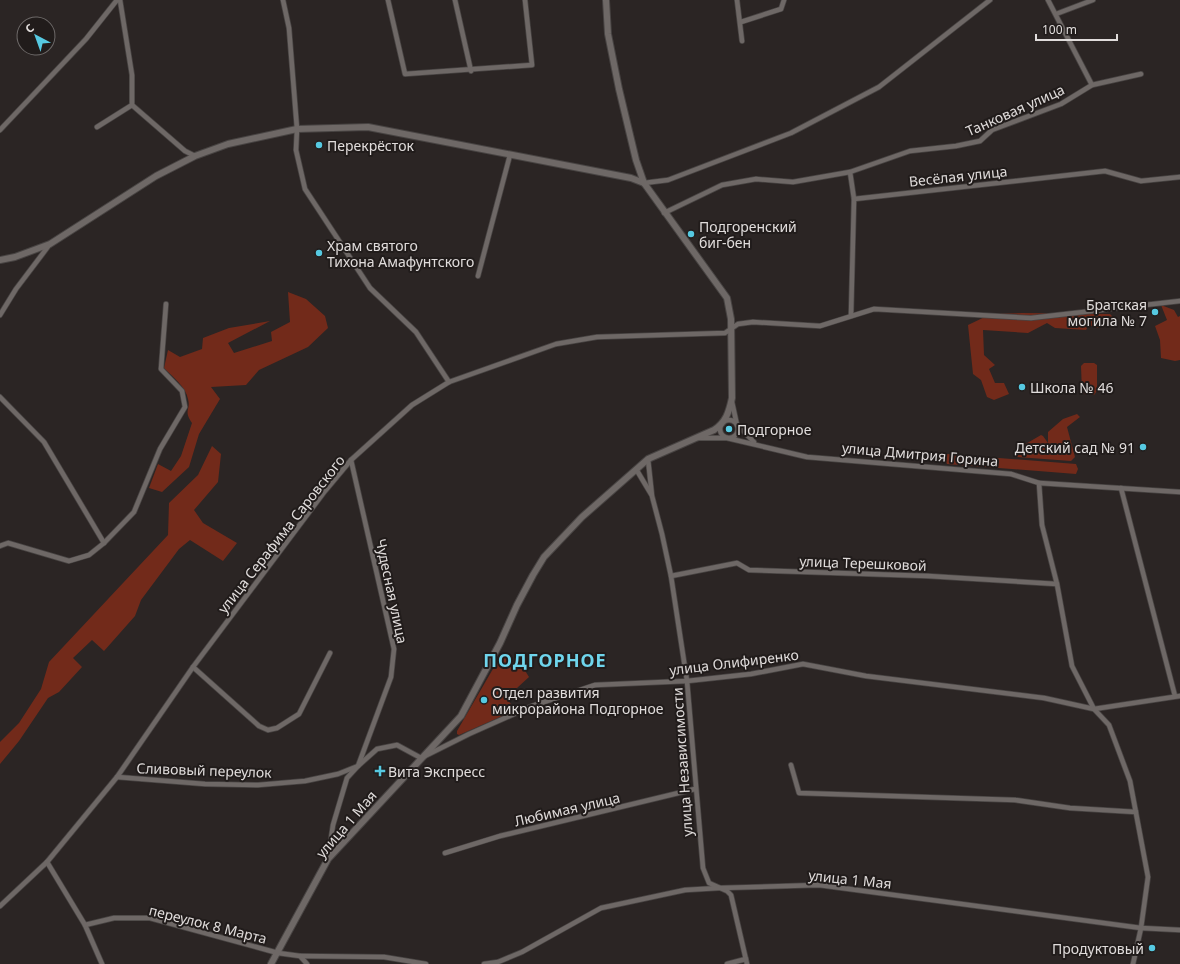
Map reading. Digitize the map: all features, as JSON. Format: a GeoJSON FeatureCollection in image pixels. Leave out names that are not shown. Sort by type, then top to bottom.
{"type":"FeatureCollection","features":[{"type":"Feature","properties":{"kind":"street"},"geometry":{"type":"LineString","coordinates":[[0,130],[86,39],[116,0]]}},
{"type":"Feature","properties":{"kind":"street"},"geometry":{"type":"LineString","coordinates":[[120,0],[132,75],[132,105],[185,151],[195,156]]}},
{"type":"Feature","properties":{"kind":"street"},"geometry":{"type":"LineString","coordinates":[[284,0],[290,28],[297,129],[296,150],[305,189],[370,288],[416,332],[449,382]]}},
{"type":"Feature","properties":{"kind":"street"},"geometry":{"type":"LineString","coordinates":[[388,0],[405,74],[532,65],[525,0]]}},
{"type":"Feature","properties":{"kind":"street"},"geometry":{"type":"LineString","coordinates":[[455,0],[471,70]]}},
{"type":"Feature","properties":{"kind":"street"},"geometry":{"type":"LineString","coordinates":[[606,0],[608,34],[619,89],[636,160],[644,183],[664,213],[689,244],[724,294],[730,308],[732,398],[737,433],[733,437],[727,438],[721,432],[722,424],[730,410],[732,398]]}},
{"type":"Feature","properties":{"kind":"street"},"geometry":{"type":"LineString","coordinates":[[737,0],[741,22],[742,41]]}},
{"type":"Feature","properties":{"kind":"street"},"geometry":{"type":"LineString","coordinates":[[741,22],[781,9],[784,0]]}},
{"type":"Feature","properties":{"kind":"street"},"geometry":{"type":"LineString","coordinates":[[0,260],[15,257],[50,244],[156,176],[195,156],[228,144],[297,129],[368,127],[631,178],[644,183],[668,180],[791,132],[872,90],[990,0]]}},
{"type":"Feature","properties":{"kind":"street"},"geometry":{"type":"LineString","coordinates":[[1048,0],[1092,85]]}},
{"type":"Feature","properties":{"kind":"street"},"geometry":{"type":"LineString","coordinates":[[1056,14],[1093,0]]}},
{"type":"Feature","properties":{"kind":"street","name":"Танковая улица"},"geometry":{"type":"LineString","coordinates":[[664,213],[722,185],[756,179],[793,182],[850,172],[910,151],[956,146],[980,141],[992,130],[1061,104],[1092,85],[1141,74]]}},
{"type":"Feature","properties":{"kind":"street"},"geometry":{"type":"LineString","coordinates":[[97,127],[132,105]]}},
{"type":"Feature","properties":{"kind":"street"},"geometry":{"type":"LineString","coordinates":[[478,276],[510,155]]}},
{"type":"Feature","properties":{"kind":"street","name":"Весёлая улица"},"geometry":{"type":"LineString","coordinates":[[854,199],[1106,171],[1141,181],[1180,177]]}},
{"type":"Feature","properties":{"kind":"street"},"geometry":{"type":"LineString","coordinates":[[850,172],[854,199],[851,316]]}},
{"type":"Feature","properties":{"kind":"street"},"geometry":{"type":"LineString","coordinates":[[0,315],[16,289],[50,244]]}},
{"type":"Feature","properties":{"kind":"street","name":"улица Серафима Саровского"},"geometry":{"type":"LineString","coordinates":[[0,906],[47,862],[117,778],[193,667],[325,491],[351,460],[412,405],[449,382],[556,344],[597,337],[725,333],[738,324],[753,322],[820,326],[874,309],[1031,318],[1180,301]]}},
{"type":"Feature","properties":{"kind":"street"},"geometry":{"type":"LineString","coordinates":[[0,546],[8,544],[69,561],[89,555],[104,543],[134,512],[160,449],[185,407],[182,391],[161,369],[166,304]]}},
{"type":"Feature","properties":{"kind":"street"},"geometry":{"type":"LineString","coordinates":[[0,397],[44,442],[104,543]]}},
{"type":"Feature","properties":{"kind":"street"},"geometry":{"type":"LineString","coordinates":[[697,438],[730,421],[737,425],[746,436],[759,445]]}},
{"type":"Feature","properties":{"kind":"street","name":"улица Дмитрия Горина"},"geometry":{"type":"LineString","coordinates":[[461,716],[494,656],[523,593],[544,557],[582,517],[648,459],[668,449],[697,438],[727,438],[807,457],[1010,474],[1039,483],[1180,492]]}},
{"type":"Feature","properties":{"kind":"street"},"geometry":{"type":"LineString","coordinates":[[648,459],[652,496]]}},
{"type":"Feature","properties":{"kind":"street","name":"Чудесная улица"},"geometry":{"type":"LineString","coordinates":[[328,859],[333,826],[347,778],[358,766],[391,677],[394,649],[351,460]]}},
{"type":"Feature","properties":{"kind":"street"},"geometry":{"type":"LineString","coordinates":[[636,469],[652,496]]}},
{"type":"Feature","properties":{"kind":"street"},"geometry":{"type":"LineString","coordinates":[[1039,483],[1042,525],[1057,584],[1072,666],[1094,709],[1109,724],[1130,781],[1148,876],[1141,928],[1133,964]]}},
{"type":"Feature","properties":{"kind":"street"},"geometry":{"type":"LineString","coordinates":[[1121,488],[1177,696]]}},
{"type":"Feature","properties":{"kind":"street","name":"улица Независимости"},"geometry":{"type":"LineString","coordinates":[[652,496],[671,576],[687,681],[701,858],[705,876],[709,883],[731,895],[746,962]]}},
{"type":"Feature","properties":{"kind":"street","name":"улица Терешковой"},"geometry":{"type":"LineString","coordinates":[[671,576],[737,563],[749,570],[928,576],[1057,584]]}},
{"type":"Feature","properties":{"kind":"street"},"geometry":{"type":"LineString","coordinates":[[193,667],[259,726],[268,730],[277,728],[299,714],[330,653]]}},
{"type":"Feature","properties":{"kind":"street","name":"улица Олифиренко"},"geometry":{"type":"LineString","coordinates":[[421,758],[469,734],[532,706],[595,685],[687,681],[751,674],[803,664],[874,677],[1044,698],[1094,709],[1177,696]]}},
{"type":"Feature","properties":{"kind":"street","name":"улица 1 Мая"},"geometry":{"type":"LineString","coordinates":[[271,964],[328,859],[461,716]]}},
{"type":"Feature","properties":{"kind":"street","name":"Сливовый переулок"},"geometry":{"type":"LineString","coordinates":[[117,778],[205,784],[258,785],[305,781],[338,774],[358,766],[377,750],[397,745],[421,758]]}},
{"type":"Feature","properties":{"kind":"street"},"geometry":{"type":"LineString","coordinates":[[791,765],[799,793],[1015,800],[1070,808],[1136,812]]}},
{"type":"Feature","properties":{"kind":"street","name":"Любимая улица"},"geometry":{"type":"LineString","coordinates":[[445,853],[500,836],[695,789]]}},
{"type":"Feature","properties":{"kind":"street"},"geometry":{"type":"LineString","coordinates":[[47,862],[85,925],[102,964]]}},
{"type":"Feature","properties":{"kind":"street","name":"улица 1 Мая"},"geometry":{"type":"LineString","coordinates":[[484,964],[498,962],[522,952],[601,908],[685,890],[719,888],[819,885],[1141,928],[1180,930]]}},
{"type":"Feature","properties":{"kind":"street","name":"переулок 8 Марта"},"geometry":{"type":"LineString","coordinates":[[85,925],[114,918],[150,918],[278,953],[300,956]]}},
{"type":"Feature","properties":{"kind":"street"},"geometry":{"type":"LineString","coordinates":[[300,956],[307,964]]}},
{"type":"Feature","properties":{"kind":"street"},"geometry":{"type":"LineString","coordinates":[[300,956],[384,957],[426,964]]}},
{"type":"Feature","properties":{"kind":"street"},"geometry":{"type":"LineString","coordinates":[[727,964],[746,962]]}},
{"type":"Feature","properties":{"kind":"shaded area"},"geometry":{"type":"Polygon","coordinates":[[[288,292],[306,299],[325,316],[328,328],[308,347],[259,370],[246,385],[211,387],[220,399],[199,434],[189,467],[162,492],[149,488],[158,464],[171,471],[181,456],[192,423],[188,415],[189,403],[185,390],[164,368],[168,350],[180,357],[202,349],[203,338],[229,328],[270,321],[228,343],[234,353],[272,341],[271,332],[290,322],[288,292]]]}},
{"type":"Feature","properties":{"kind":"shaded area"},"geometry":{"type":"Polygon","coordinates":[[[1161,305],[1174,310],[1178,317],[1180,316],[1180,360],[1175,361],[1161,358],[1160,340],[1155,326],[1167,320],[1161,305]]]}},
{"type":"Feature","properties":{"kind":"shaded area"},"geometry":{"type":"Polygon","coordinates":[[[991,314],[1110,314],[1116,320],[1098,328],[1089,325],[1086,330],[1055,328],[1047,323],[1028,333],[983,330],[984,355],[995,365],[989,369],[995,383],[1004,383],[1009,394],[994,400],[987,397],[981,380],[973,374],[968,325],[991,314]]]}},
{"type":"Feature","properties":{"kind":"shaded area"},"geometry":{"type":"Polygon","coordinates":[[[1084,363],[1094,363],[1097,365],[1097,391],[1094,395],[1086,395],[1082,392],[1081,366],[1084,363]]]}},
{"type":"Feature","properties":{"kind":"shaded area"},"geometry":{"type":"Polygon","coordinates":[[[1077,414],[1080,417],[1067,427],[1075,457],[1071,461],[1017,457],[1015,453],[1017,449],[1041,435],[1048,443],[1048,432],[1063,419],[1077,414]]]}},
{"type":"Feature","properties":{"kind":"shaded area"},"geometry":{"type":"Polygon","coordinates":[[[212,446],[221,454],[218,482],[194,510],[203,523],[237,543],[223,561],[190,540],[179,549],[141,600],[135,616],[104,651],[92,640],[73,658],[82,667],[59,692],[48,698],[19,741],[0,764],[0,742],[19,723],[41,689],[49,662],[168,535],[169,503],[198,475],[212,446]]]}},
{"type":"Feature","properties":{"kind":"shaded area"},"geometry":{"type":"Polygon","coordinates":[[[947,454],[1076,464],[1078,469],[1076,474],[947,464],[945,459],[947,454]]]}},
{"type":"Feature","properties":{"kind":"shaded area"},"geometry":{"type":"Polygon","coordinates":[[[501,655],[524,669],[529,677],[506,698],[516,710],[459,735],[457,734],[457,731],[501,655]]]}},
{"type":"Feature","properties":{"kind":"place","name":"Перекрёсток"},"geometry":{"type":"Point","coordinates":[319,145]}},
{"type":"Feature","properties":{"kind":"place","name":"Подгоренский биг-бен"},"geometry":{"type":"Point","coordinates":[691,234]}},
{"type":"Feature","properties":{"kind":"place","name":"Храм святого Тихона Амафунтского"},"geometry":{"type":"Point","coordinates":[319,253]}},
{"type":"Feature","properties":{"kind":"place","name":"Братская могила № 7"},"geometry":{"type":"Point","coordinates":[1155,312]}},
{"type":"Feature","properties":{"kind":"place","name":"Школа № 46"},"geometry":{"type":"Point","coordinates":[1022,387]}},
{"type":"Feature","properties":{"kind":"place","name":"Подгорное"},"geometry":{"type":"Point","coordinates":[729,429]}},
{"type":"Feature","properties":{"kind":"place","name":"Детский сад № 91"},"geometry":{"type":"Point","coordinates":[1143,447]}},
{"type":"Feature","properties":{"kind":"place","name":"Отдел развития микрорайона Подгорное"},"geometry":{"type":"Point","coordinates":[484,700]}},
{"type":"Feature","properties":{"kind":"place","name":"Вита Экспресс"},"geometry":{"type":"Point","coordinates":[380,771]}},
{"type":"Feature","properties":{"kind":"place","name":"Продуктовый"},"geometry":{"type":"Point","coordinates":[1152,948]}},
{"type":"Feature","properties":{"kind":"district","name":"ПОДГОРНОЕ"},"geometry":{"type":"Point","coordinates":[545,660]}}]}
